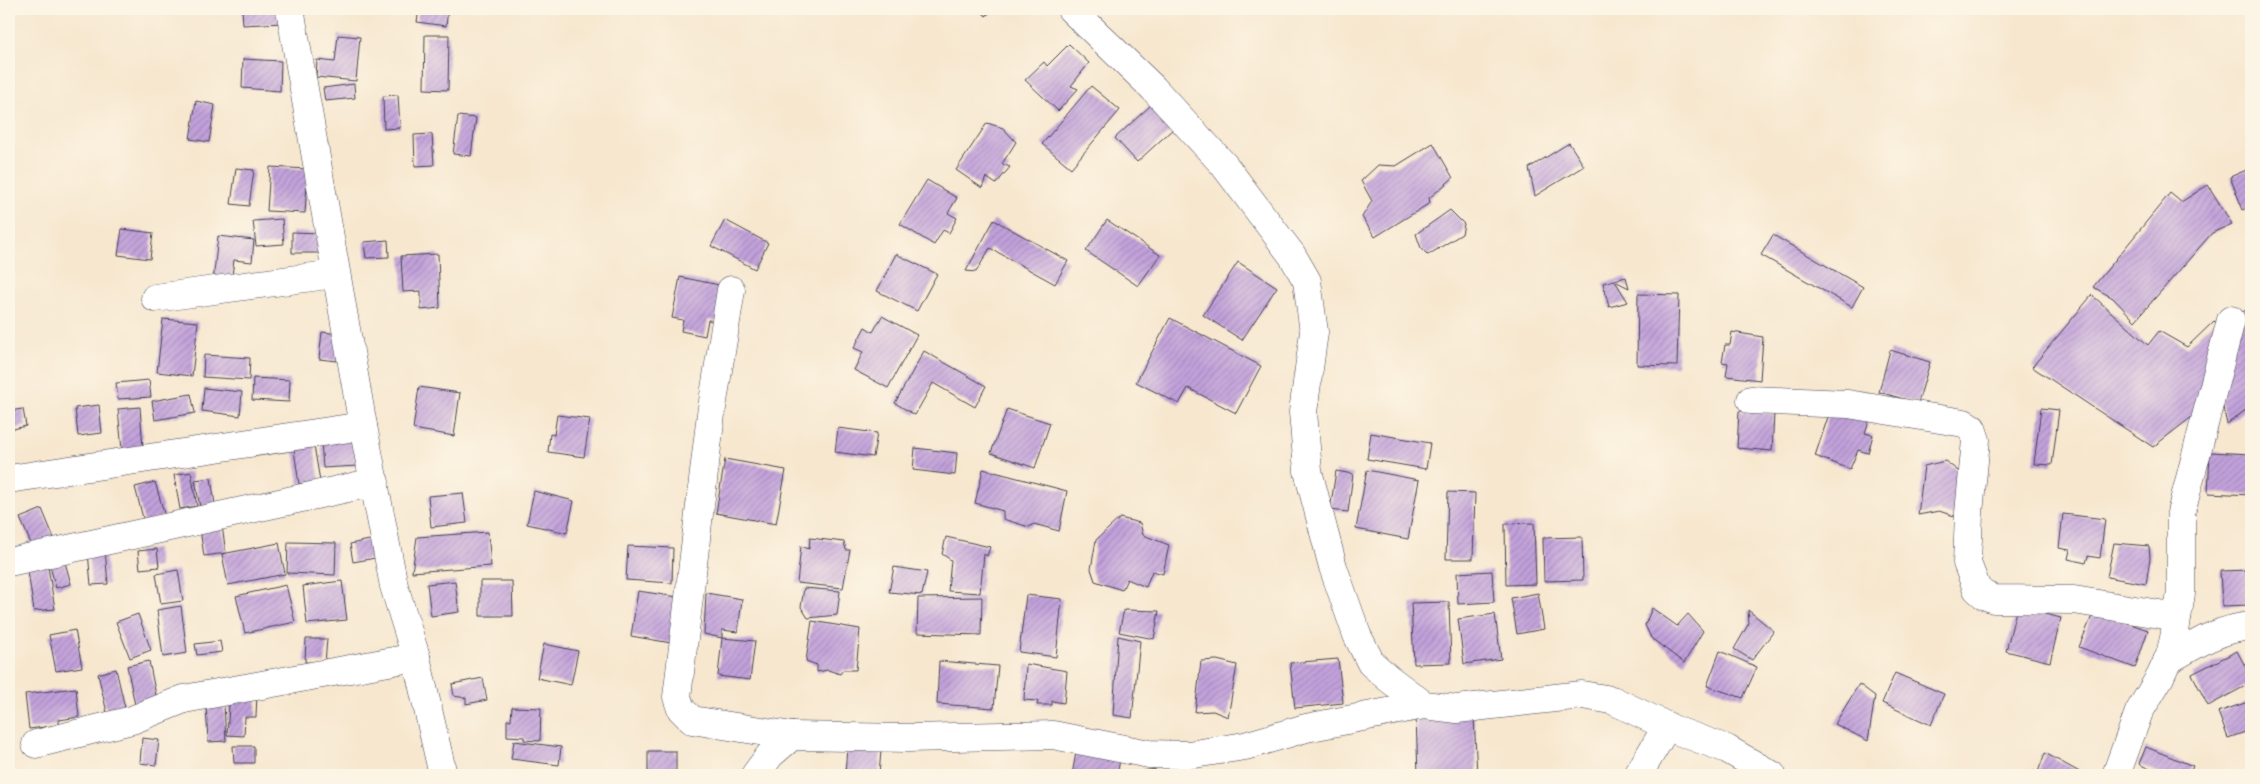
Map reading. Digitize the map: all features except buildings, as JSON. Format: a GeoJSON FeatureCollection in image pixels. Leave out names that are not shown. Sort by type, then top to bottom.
{"type":"FeatureCollection","features":[{"type":"Feature","properties":{"kind":"street"},"geometry":{"type":"LineString","coordinates":[[290,9],[335,274],[394,586],[416,657],[443,775]]}},
{"type":"Feature","properties":{"kind":"street"},"geometry":{"type":"LineString","coordinates":[[1071,9],[1153,88],[1224,165],[1292,254],[1307,281],[1314,332],[1303,412],[1308,471],[1333,567],[1357,635],[1371,663],[1424,706]]}},
{"type":"Feature","properties":{"kind":"street"},"geometry":{"type":"LineString","coordinates":[[155,298],[335,274]]}},
{"type":"Feature","properties":{"kind":"street"},"geometry":{"type":"LineString","coordinates":[[731,290],[711,414],[677,696],[680,708],[692,720],[792,736],[918,738],[1053,735],[1149,754],[1188,755],[1245,746],[1306,728],[1424,706],[1457,709],[1582,695],[1612,700],[1667,726],[1727,749],[1772,775]]}},
{"type":"Feature","properties":{"kind":"street"},"geometry":{"type":"LineString","coordinates":[[2116,775],[2139,712],[2167,661],[2174,638],[2181,593],[2181,512],[2231,320]]}},
{"type":"Feature","properties":{"kind":"street"},"geometry":{"type":"LineString","coordinates":[[1752,400],[1848,404],[1964,423],[1972,428],[1976,440],[1976,456],[1969,513],[1967,563],[1977,589],[1984,595],[1994,599],[2074,600],[2177,617]]}},
{"type":"Feature","properties":{"kind":"street"},"geometry":{"type":"LineString","coordinates":[[9,479],[363,426]]}},
{"type":"Feature","properties":{"kind":"street"},"geometry":{"type":"LineString","coordinates":[[9,562],[375,482]]}},
{"type":"Feature","properties":{"kind":"street"},"geometry":{"type":"LineString","coordinates":[[2167,661],[2213,634],[2232,628],[2251,626]]}},
{"type":"Feature","properties":{"kind":"street"},"geometry":{"type":"LineString","coordinates":[[36,744],[132,720],[184,699],[416,657]]}},
{"type":"Feature","properties":{"kind":"street"},"geometry":{"type":"LineString","coordinates":[[1638,775],[1667,726]]}},
{"type":"Feature","properties":{"kind":"street"},"geometry":{"type":"LineString","coordinates":[[755,775],[770,755],[792,736]]}}]}
